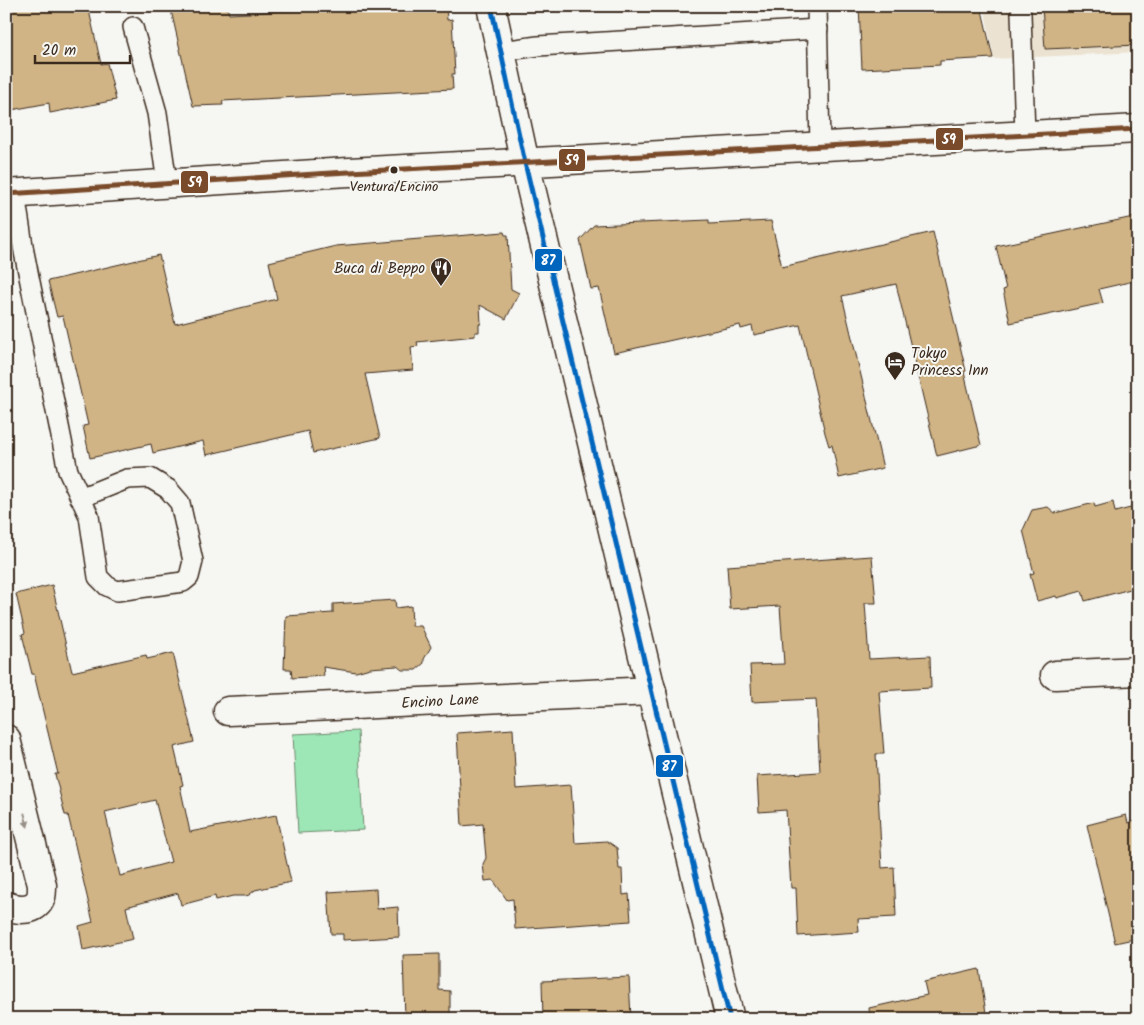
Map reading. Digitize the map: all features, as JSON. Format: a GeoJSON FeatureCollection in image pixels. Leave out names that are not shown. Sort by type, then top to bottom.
{"type":"FeatureCollection","features":[{"type":"Feature","properties":{"kind":"street"},"geometry":{"type":"LineString","coordinates":[[491,6],[525,163],[730,1019]]}},
{"type":"Feature","properties":{"kind":"street"},"geometry":{"type":"LineString","coordinates":[[10,194],[167,183],[1138,129]]}},
{"type":"Feature","properties":{"kind":"street"},"geometry":{"type":"LineString","coordinates":[[1055,675],[1138,671]]}},
{"type":"Feature","properties":{"kind":"street","name":"Encino Lane"},"geometry":{"type":"LineString","coordinates":[[228,711],[652,691]]}},
{"type":"Feature","properties":{"kind":"street"},"geometry":{"type":"LineString","coordinates":[[6,739],[42,885],[41,898],[32,907],[18,910],[6,906]]}},
{"type":"Feature","properties":{"kind":"lane"},"geometry":{"type":"LineString","coordinates":[[817,6],[820,146]]}},
{"type":"Feature","properties":{"kind":"lane"},"geometry":{"type":"LineString","coordinates":[[1021,13],[1025,135]]}},
{"type":"Feature","properties":{"kind":"lane"},"geometry":{"type":"LineString","coordinates":[[133,26],[157,114],[167,183]]}},
{"type":"Feature","properties":{"kind":"lane"},"geometry":{"type":"LineString","coordinates":[[501,51],[538,46],[818,30]]}},
{"type":"Feature","properties":{"kind":"lane"},"geometry":{"type":"LineString","coordinates":[[10,194],[24,252],[68,471],[80,498],[89,516],[98,577],[117,591],[183,582],[189,577],[193,561],[180,503],[168,488],[150,478],[127,479],[80,498]]}},
{"type":"Feature","properties":{"kind":"shaded area"},"geometry":{"type":"Polygon","coordinates":[[[984,6],[1138,6],[1138,52],[994,59],[984,6]]]}},
{"type":"Feature","properties":{"kind":"green space"},"geometry":{"type":"Polygon","coordinates":[[[358,731],[363,830],[298,833],[293,734],[358,731]]]}},
{"type":"Feature","properties":{"kind":"building"},"geometry":{"type":"Polygon","coordinates":[[[6,6],[88,6],[101,64],[107,63],[116,100],[50,113],[49,103],[6,111],[6,6]]]}},
{"type":"Feature","properties":{"kind":"building"},"geometry":{"type":"Polygon","coordinates":[[[170,6],[227,6],[229,14],[382,6],[446,6],[447,20],[452,19],[455,74],[452,74],[453,89],[222,101],[223,105],[193,106],[170,6]]]}},
{"type":"Feature","properties":{"kind":"building"},"geometry":{"type":"Polygon","coordinates":[[[859,6],[981,6],[993,58],[940,61],[940,65],[862,69],[859,6]]]}},
{"type":"Feature","properties":{"kind":"building"},"geometry":{"type":"Polygon","coordinates":[[[1042,6],[1138,6],[1138,45],[1045,49],[1042,6]]]}},
{"type":"Feature","properties":{"kind":"building"},"geometry":{"type":"Polygon","coordinates":[[[1138,216],[1138,280],[1099,289],[1103,303],[1010,323],[1003,290],[1006,289],[996,246],[1138,216]]]}},
{"type":"Feature","properties":{"kind":"building"},"geometry":{"type":"Polygon","coordinates":[[[709,220],[709,224],[771,221],[782,267],[933,232],[966,371],[964,372],[981,445],[937,456],[896,284],[842,296],[883,468],[839,478],[832,445],[829,446],[825,433],[800,325],[754,335],[752,326],[741,329],[740,325],[614,353],[599,288],[591,289],[580,240],[594,225],[709,220]]]}},
{"type":"Feature","properties":{"kind":"building"},"geometry":{"type":"Polygon","coordinates":[[[504,232],[505,235],[508,235],[511,289],[519,293],[506,319],[480,305],[481,324],[479,324],[479,332],[475,332],[475,336],[417,342],[418,346],[411,347],[413,370],[365,374],[380,438],[313,453],[308,431],[206,455],[203,441],[153,453],[151,444],[90,458],[83,426],[88,425],[63,316],[57,317],[48,281],[159,255],[175,324],[277,299],[269,262],[336,246],[504,232]]]}},
{"type":"Feature","properties":{"kind":"building"},"geometry":{"type":"Polygon","coordinates":[[[1113,502],[1115,512],[1138,506],[1138,587],[1085,601],[1082,591],[1037,601],[1030,574],[1034,573],[1023,530],[1032,510],[1048,507],[1055,513],[1094,503],[1095,507],[1113,502]]]}},
{"type":"Feature","properties":{"kind":"building"},"geometry":{"type":"Polygon","coordinates":[[[872,556],[876,603],[865,603],[869,659],[930,656],[931,688],[879,691],[884,754],[876,754],[882,868],[894,867],[896,917],[858,919],[859,932],[798,936],[796,888],[791,888],[786,810],[759,812],[757,776],[820,772],[816,699],[752,702],[750,665],[784,664],[780,606],[730,609],[727,566],[872,556]]]}},
{"type":"Feature","properties":{"kind":"building"},"geometry":{"type":"Polygon","coordinates":[[[52,585],[72,672],[146,655],[147,659],[173,653],[194,742],[174,747],[183,785],[180,786],[190,832],[276,815],[291,882],[255,890],[245,896],[233,896],[216,900],[215,896],[181,905],[178,893],[126,907],[133,939],[83,950],[79,926],[93,922],[68,815],[65,815],[55,774],[58,774],[34,674],[32,674],[22,634],[25,633],[16,594],[52,585]],[[155,800],[105,812],[120,876],[171,862],[155,800]]]}},
{"type":"Feature","properties":{"kind":"building"},"geometry":{"type":"Polygon","coordinates":[[[395,600],[396,608],[411,606],[412,626],[421,626],[431,647],[424,659],[424,663],[416,670],[402,670],[397,666],[370,668],[356,672],[323,667],[324,676],[292,678],[291,669],[284,669],[286,616],[333,613],[333,604],[395,600]]]}},
{"type":"Feature","properties":{"kind":"building"},"geometry":{"type":"Polygon","coordinates":[[[513,729],[516,789],[571,785],[575,843],[607,841],[617,848],[619,869],[622,869],[623,895],[629,894],[631,921],[515,929],[513,899],[507,900],[493,880],[485,881],[483,864],[486,858],[483,824],[462,826],[457,733],[513,729]]]}},
{"type":"Feature","properties":{"kind":"building"},"geometry":{"type":"Polygon","coordinates":[[[1126,815],[1128,823],[1138,820],[1138,938],[1115,943],[1087,825],[1126,815]]]}},
{"type":"Feature","properties":{"kind":"building"},"geometry":{"type":"Polygon","coordinates":[[[376,889],[377,909],[398,907],[399,937],[343,940],[343,934],[331,934],[328,892],[376,889]]]}},
{"type":"Feature","properties":{"kind":"building"},"geometry":{"type":"Polygon","coordinates":[[[439,954],[439,990],[450,991],[450,1019],[405,1019],[403,955],[439,954]]]}},
{"type":"Feature","properties":{"kind":"building"},"geometry":{"type":"Polygon","coordinates":[[[979,969],[987,1019],[870,1019],[869,1008],[927,995],[924,982],[979,969]]]}},
{"type":"Feature","properties":{"kind":"building"},"geometry":{"type":"Polygon","coordinates":[[[629,977],[631,1019],[543,1019],[542,981],[629,977]]]}},
{"type":"Feature","properties":{"kind":"transit line","name":"87"},"geometry":{"type":"LineString","coordinates":[[491,6],[525,163],[730,1019]]}},
{"type":"Feature","properties":{"kind":"transit line","name":"59"},"geometry":{"type":"LineString","coordinates":[[6,194],[331,173],[1138,129]]}},
{"type":"Feature","properties":{"kind":"place","name":"Ventura/Encino"},"geometry":{"type":"Point","coordinates":[394,170]}},
{"type":"Feature","properties":{"kind":"place","name":"Buca di Beppo"},"geometry":{"type":"Point","coordinates":[441,287]}},
{"type":"Feature","properties":{"kind":"place","name":"Tokyo Princess Inn"},"geometry":{"type":"Point","coordinates":[895,381]}}]}
